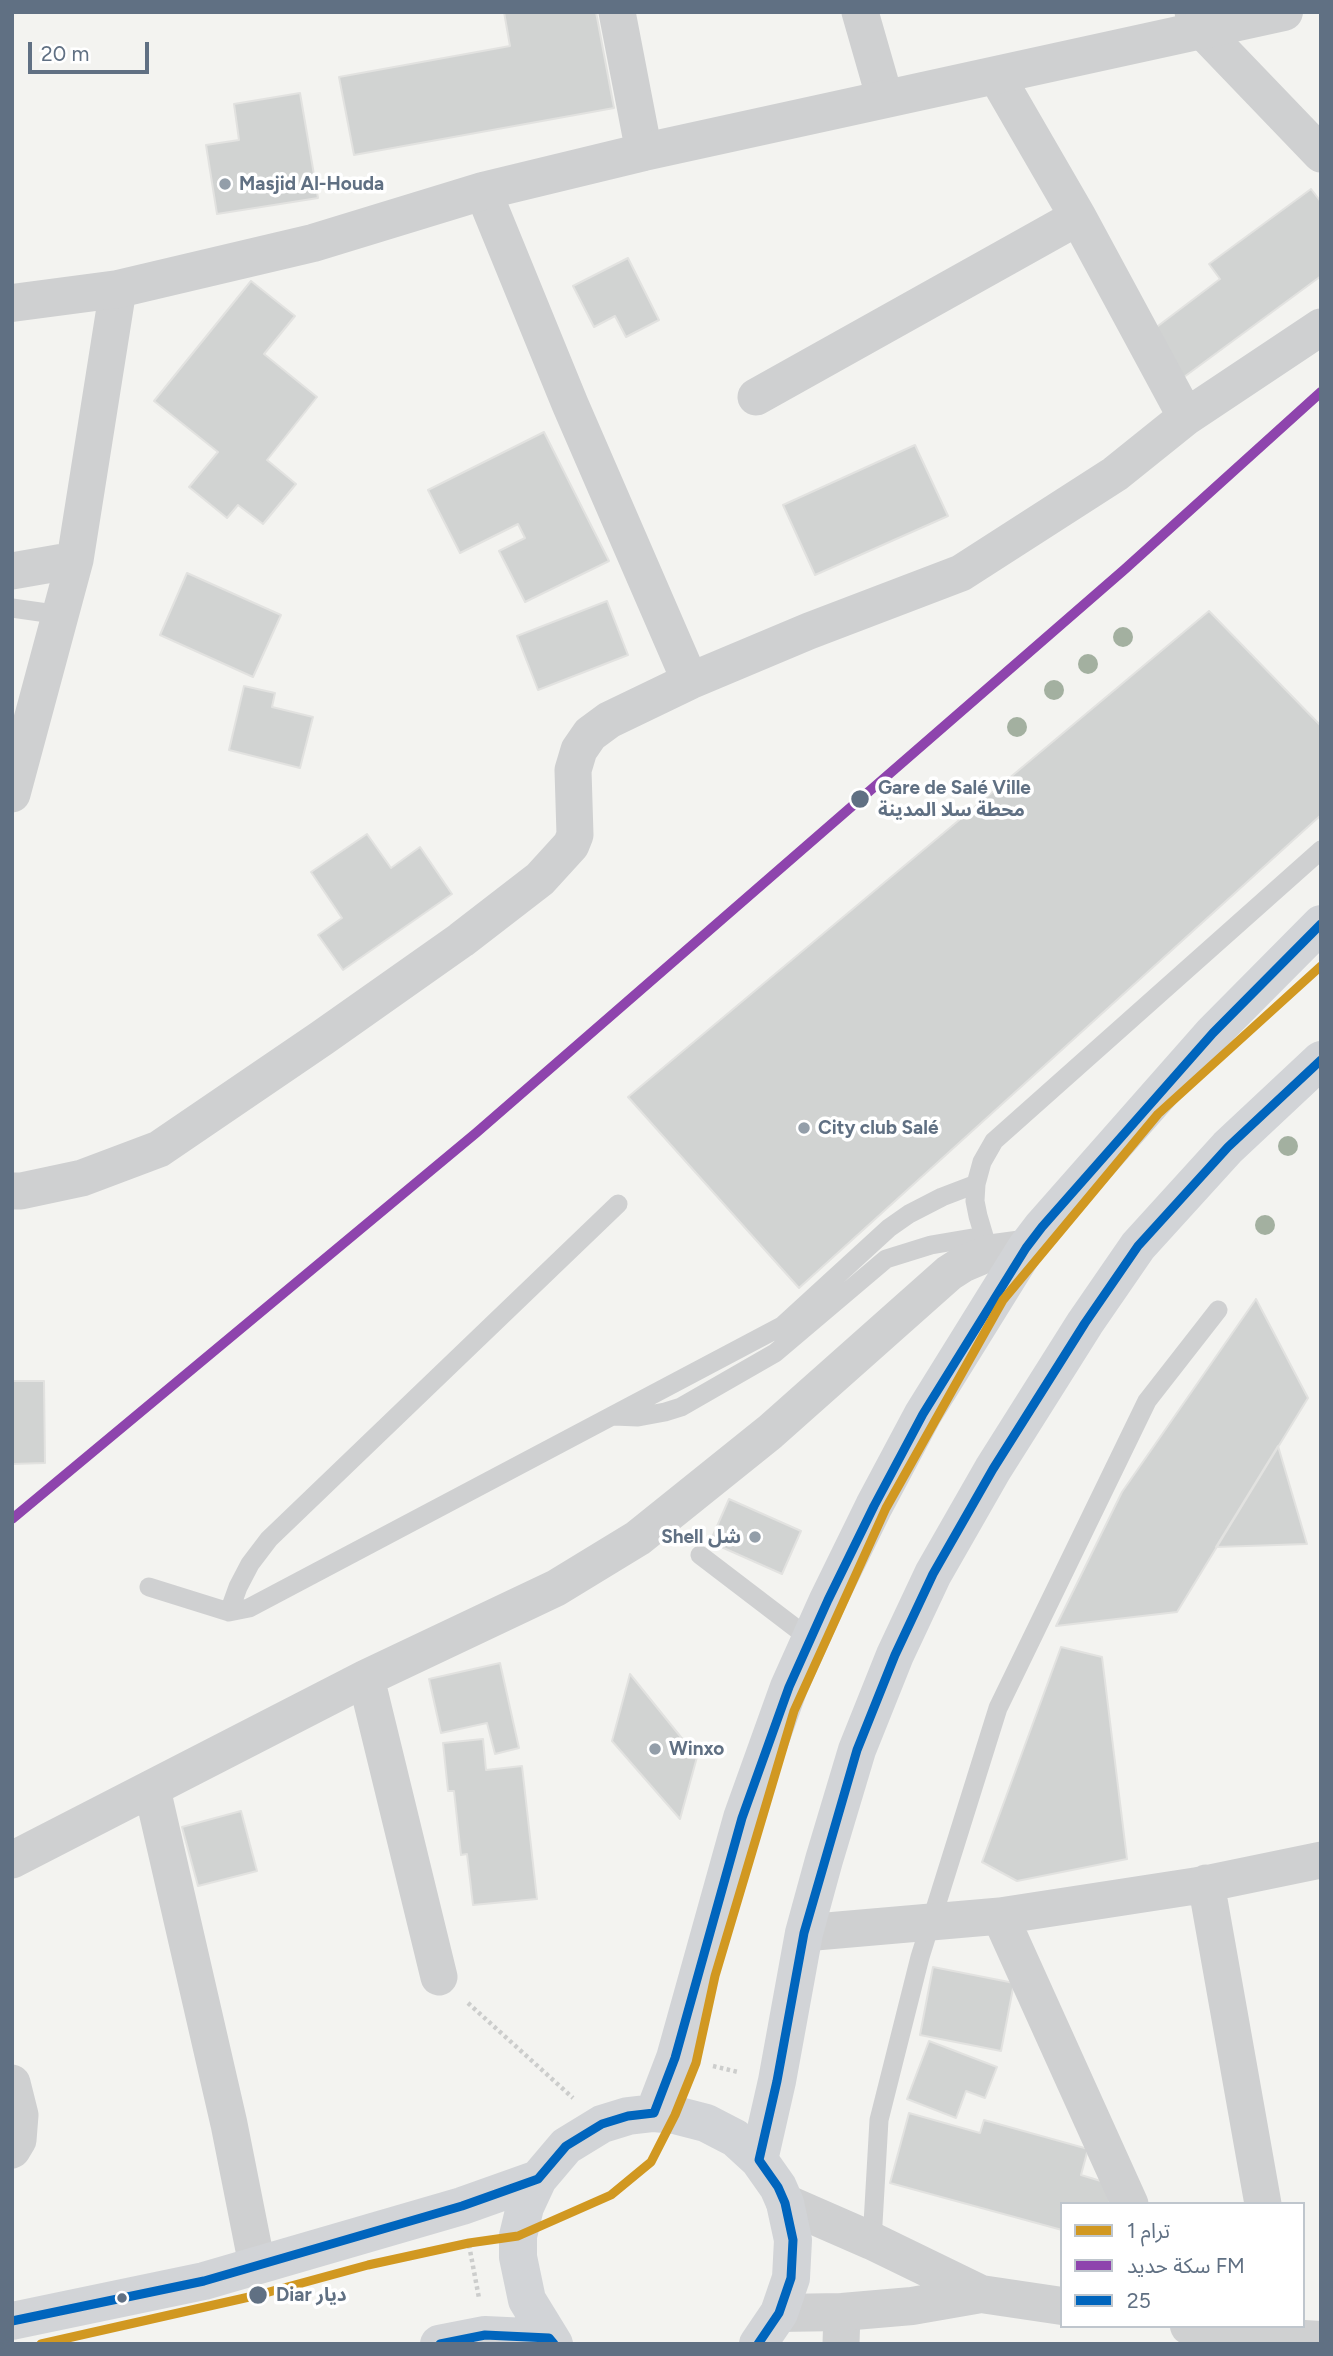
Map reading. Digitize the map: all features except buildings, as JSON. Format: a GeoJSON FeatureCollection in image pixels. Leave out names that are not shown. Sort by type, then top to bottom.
{"type":"FeatureCollection","features":[{"type":"Feature","properties":{"kind":"main road"},"geometry":{"type":"LineString","coordinates":[[654,2113],[675,2058],[742,1818],[789,1687],[874,1506],[923,1414],[1000,1246],[1072,1191],[1213,1032],[1321,924]]}},
{"type":"Feature","properties":{"kind":"main road"},"geometry":{"type":"LineString","coordinates":[[759,2160],[804,1933],[824,1860],[857,1750],[895,1655],[933,1574],[993,1469],[1085,1323],[1139,1246],[1228,1147],[1321,1060]]}},
{"type":"Feature","properties":{"kind":"main road"},"geometry":{"type":"LineString","coordinates":[[551,2341],[527,2300],[518,2257],[518,2236],[525,2207],[538,2179],[566,2146],[603,2124],[628,2116],[654,2113],[706,2123],[735,2138],[759,2160],[778,2187],[785,2203],[793,2240],[791,2278],[779,2313],[758,2344]]}},
{"type":"Feature","properties":{"kind":"main road"},"geometry":{"type":"LineString","coordinates":[[12,2322],[204,2281],[462,2206],[538,2179]]}},
{"type":"Feature","properties":{"kind":"main road"},"geometry":{"type":"LineString","coordinates":[[439,2344],[485,2335],[551,2341]]}},
{"type":"Feature","properties":{"kind":"street"},"geometry":{"type":"LineString","coordinates":[[617,12],[644,152]]}},
{"type":"Feature","properties":{"kind":"street"},"geometry":{"type":"LineString","coordinates":[[860,12],[885,99]]}},
{"type":"Feature","properties":{"kind":"street"},"geometry":{"type":"LineString","coordinates":[[12,303],[118,289],[313,243],[483,191],[644,152],[997,76],[1197,21],[1284,12]]}},
{"type":"Feature","properties":{"kind":"street"},"geometry":{"type":"LineString","coordinates":[[1197,21],[1321,154]]}},
{"type":"Feature","properties":{"kind":"street"},"geometry":{"type":"LineString","coordinates":[[997,76],[1078,217],[1186,417]]}},
{"type":"Feature","properties":{"kind":"street"},"geometry":{"type":"LineString","coordinates":[[483,191],[570,404],[690,681]]}},
{"type":"Feature","properties":{"kind":"street"},"geometry":{"type":"LineString","coordinates":[[756,397],[1078,217]]}},
{"type":"Feature","properties":{"kind":"street"},"geometry":{"type":"LineString","coordinates":[[12,794],[75,561],[118,289]]}},
{"type":"Feature","properties":{"kind":"street"},"geometry":{"type":"LineString","coordinates":[[12,1191],[82,1178],[159,1149],[460,940],[540,878],[571,845],[575,835],[573,770],[579,750],[590,734],[609,720],[690,681],[809,631],[961,573],[1115,474],[1186,417],[1321,327]]}},
{"type":"Feature","properties":{"kind":"street"},"geometry":{"type":"LineString","coordinates":[[12,571],[75,561]]}},
{"type":"Feature","properties":{"kind":"street"},"geometry":{"type":"LineString","coordinates":[[12,1860],[366,1678],[556,1588],[638,1538],[770,1432],[949,1273],[1000,1246]]}},
{"type":"Feature","properties":{"kind":"street"},"geometry":{"type":"LineString","coordinates":[[366,1678],[439,1977]]}},
{"type":"Feature","properties":{"kind":"street"},"geometry":{"type":"LineString","coordinates":[[152,1789],[229,2124],[257,2265]]}},
{"type":"Feature","properties":{"kind":"street"},"geometry":{"type":"LineString","coordinates":[[804,1933],[1000,1916],[1206,1883],[1321,1860]]}},
{"type":"Feature","properties":{"kind":"street"},"geometry":{"type":"LineString","coordinates":[[1206,1883],[1263,2202]]}},
{"type":"Feature","properties":{"kind":"street"},"geometry":{"type":"LineString","coordinates":[[1000,1916],[1129,2202]]}},
{"type":"Feature","properties":{"kind":"street"},"geometry":{"type":"LineString","coordinates":[[12,2083],[20,2115],[18,2140],[12,2150]]}},
{"type":"Feature","properties":{"kind":"street"},"geometry":{"type":"LineString","coordinates":[[785,2203],[872,2241],[981,2294],[1060,2306]]}},
{"type":"Feature","properties":{"kind":"street"},"geometry":{"type":"LineString","coordinates":[[779,2313],[841,2328],[912,2306],[981,2294]]}},
{"type":"Feature","properties":{"kind":"street"},"geometry":{"type":"LineString","coordinates":[[1208,2328],[1295,2337]]}},
{"type":"Feature","properties":{"kind":"lane"},"geometry":{"type":"LineString","coordinates":[[12,608],[61,615]]}},
{"type":"Feature","properties":{"kind":"lane"},"geometry":{"type":"LineString","coordinates":[[611,1416],[638,1417],[681,1407],[775,1353],[886,1259],[931,1245],[1000,1246],[975,1201],[982,1161],[994,1141],[1321,850]]}},
{"type":"Feature","properties":{"kind":"lane"},"geometry":{"type":"LineString","coordinates":[[149,1587],[229,1612],[249,1608],[782,1326],[889,1228],[942,1197],[976,1184]]}},
{"type":"Feature","properties":{"kind":"lane"},"geometry":{"type":"LineString","coordinates":[[229,1612],[250,1564],[269,1539],[618,1203]]}},
{"type":"Feature","properties":{"kind":"lane"},"geometry":{"type":"LineString","coordinates":[[872,2241],[879,2120],[920,1956],[998,1708],[1147,1401],[1218,1310]]}},
{"type":"Feature","properties":{"kind":"lane"},"geometry":{"type":"LineString","coordinates":[[700,1555],[810,1639]]}},
{"type":"Feature","properties":{"kind":"path"},"geometry":{"type":"LineString","coordinates":[[439,1977],[603,2124]]}},
{"type":"Feature","properties":{"kind":"path"},"geometry":{"type":"LineString","coordinates":[[675,2058],[776,2081]]}},
{"type":"Feature","properties":{"kind":"path"},"geometry":{"type":"LineString","coordinates":[[462,2206],[485,2335]]}},
{"type":"Feature","properties":{"kind":"tram line","name":"1"},"geometry":{"type":"LineString","coordinates":[[41,2344],[258,2295],[368,2265],[469,2243],[518,2236],[611,2195],[651,2162],[675,2115],[696,2063],[715,1976],[794,1711],[886,1508],[1003,1300],[1158,1114],[1321,966]]}},
{"type":"Feature","properties":{"kind":"rail line","name":"FM"},"geometry":{"type":"LineString","coordinates":[[12,1519],[476,1133],[1125,569],[1321,392]]}},
{"type":"Feature","properties":{"kind":"transit line","name":"25"},"geometry":{"type":"LineString","coordinates":[[12,2321],[204,2281],[462,2206],[538,2179],[566,2146],[602,2124],[628,2116],[654,2113],[675,2058],[742,1818],[789,1687],[874,1506],[923,1414],[1026,1248],[1042,1227],[1213,1033],[1321,924]]}},
{"type":"Feature","properties":{"kind":"transit line","name":"25"},"geometry":{"type":"LineString","coordinates":[[758,2344],[779,2313],[791,2278],[793,2240],[785,2203],[778,2187],[759,2160],[777,2081],[804,1933],[857,1750],[895,1655],[933,1574],[993,1469],[1085,1323],[1138,1246],[1228,1147],[1321,1060]]}},
{"type":"Feature","properties":{"kind":"transit line","name":"25"},"geometry":{"type":"LineString","coordinates":[[440,2344],[485,2335],[549,2338],[554,2344]]}},
{"type":"Feature","properties":{"kind":"place","name":"Masjid Al-Houda"},"geometry":{"type":"Point","coordinates":[225,184]}},
{"type":"Feature","properties":{"kind":"place","name":"Gare de Salé Ville محطة سلا المدينة"},"geometry":{"type":"Point","coordinates":[860,799]}},
{"type":"Feature","properties":{"kind":"place","name":"City club Salé"},"geometry":{"type":"Point","coordinates":[804,1128]}},
{"type":"Feature","properties":{"kind":"place","name":"Shell شل"},"geometry":{"type":"Point","coordinates":[755,1537]}},
{"type":"Feature","properties":{"kind":"place","name":"Winxo"},"geometry":{"type":"Point","coordinates":[655,1749]}},
{"type":"Feature","properties":{"kind":"place","name":"Diar ديار"},"geometry":{"type":"Point","coordinates":[258,2295]}}]}
